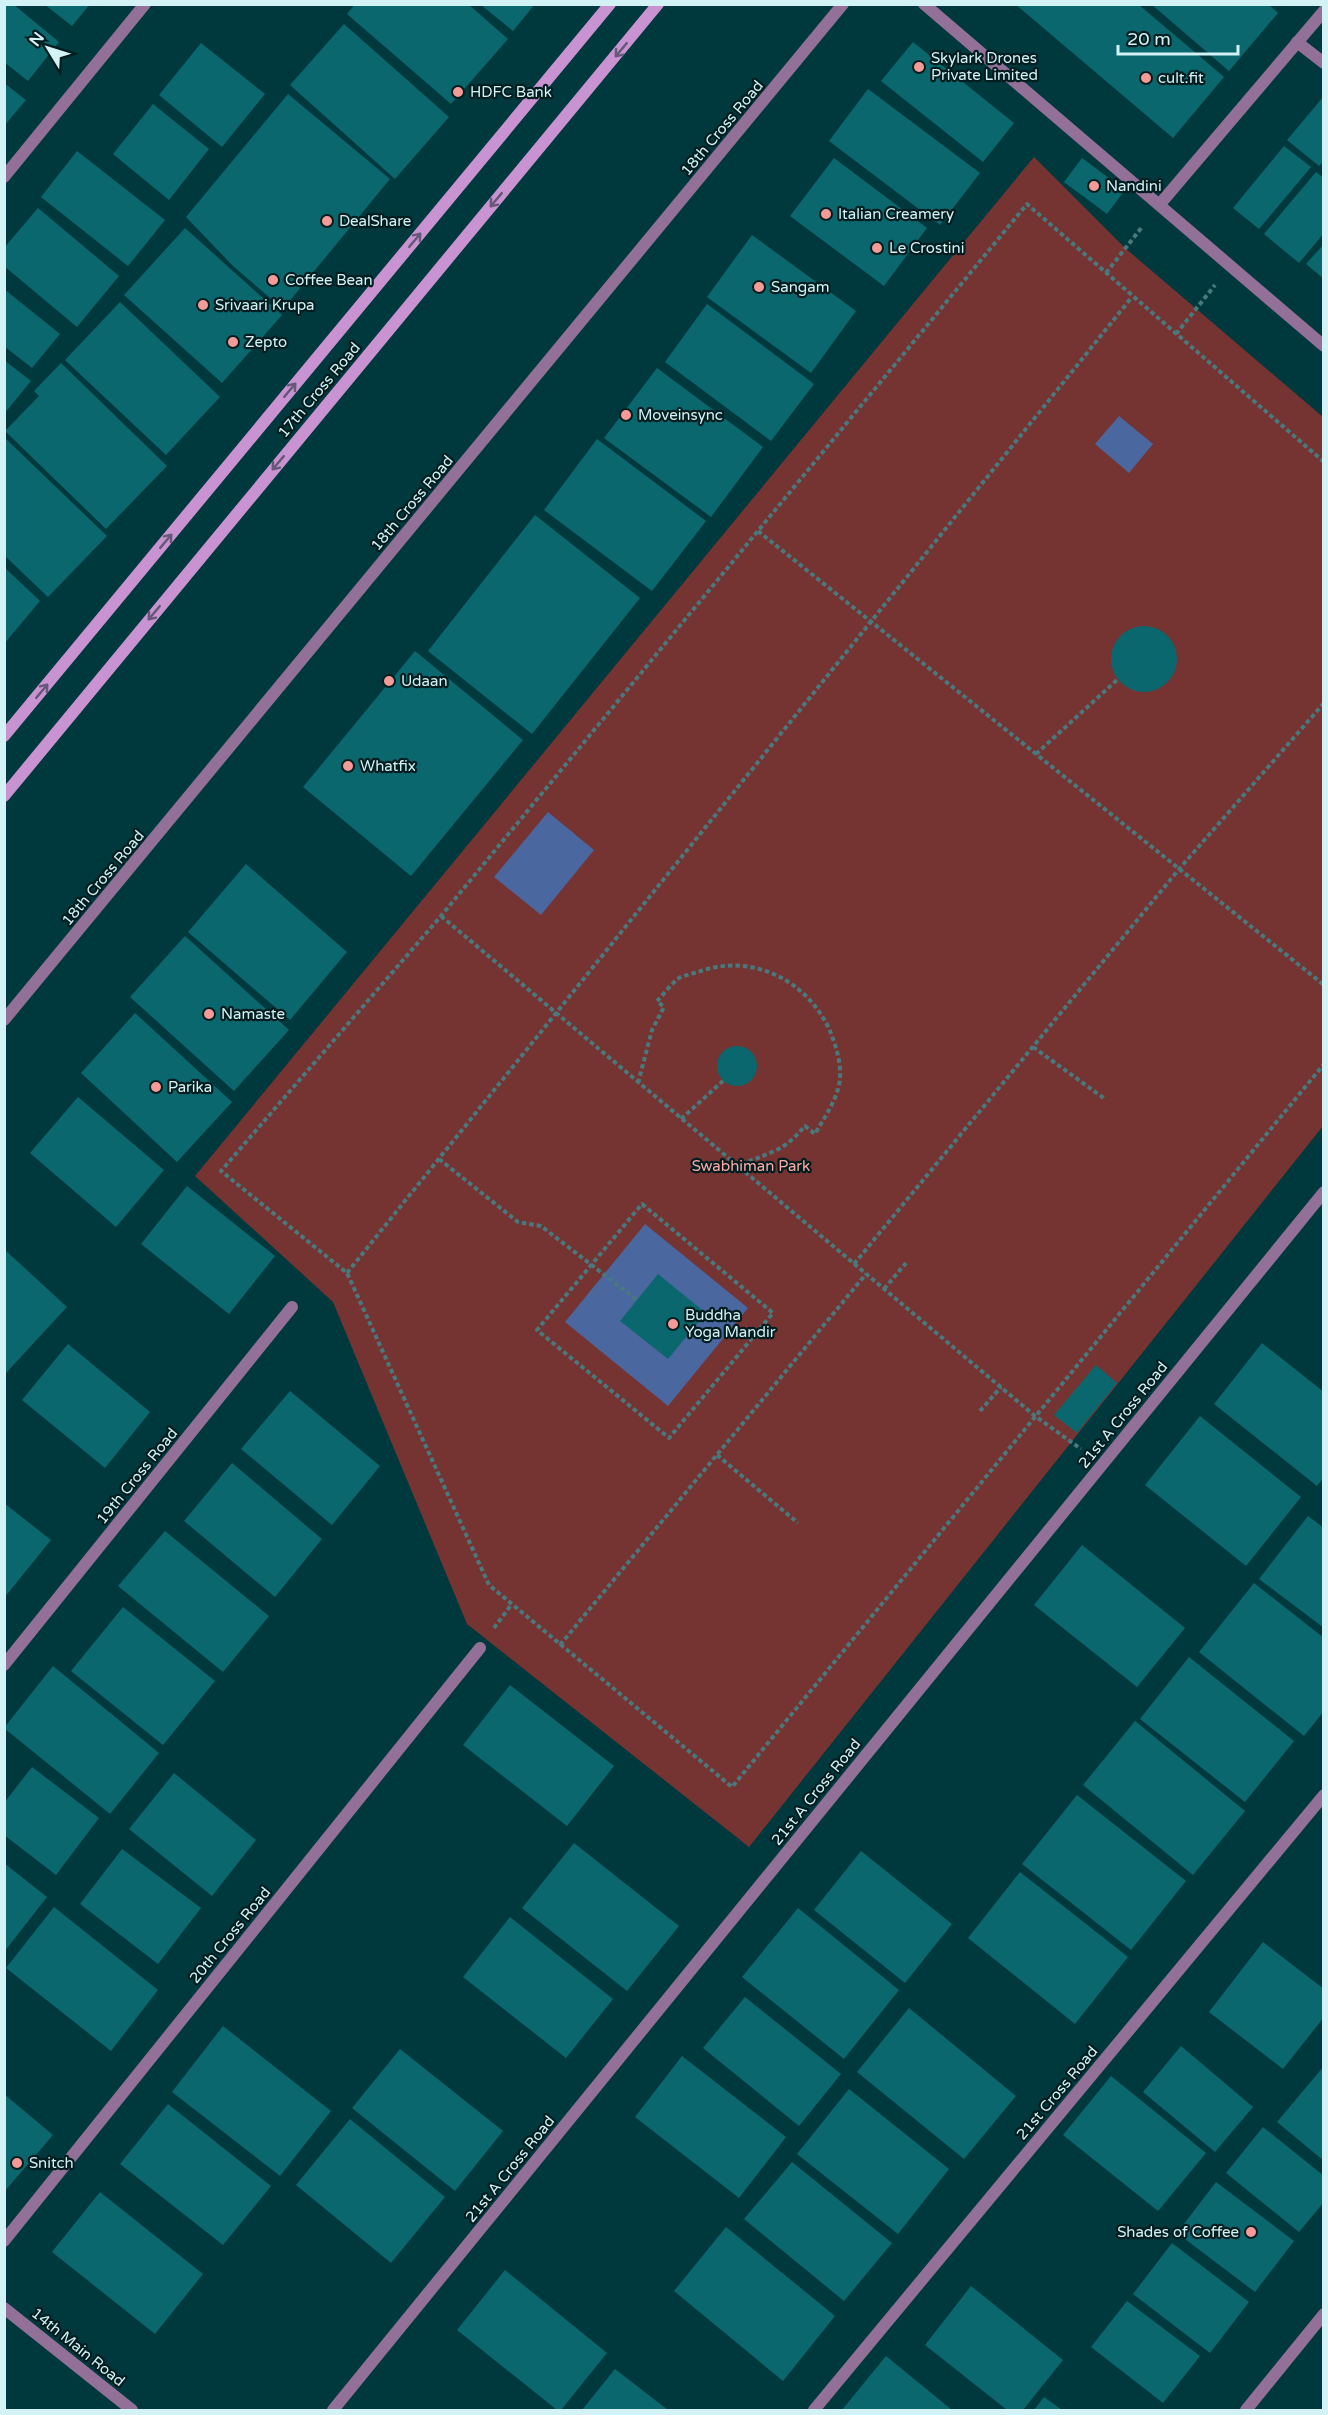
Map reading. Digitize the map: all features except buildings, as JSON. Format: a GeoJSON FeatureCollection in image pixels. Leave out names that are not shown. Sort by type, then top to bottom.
{"type":"FeatureCollection","features":[{"type":"Feature","properties":{"kind":"main road","name":"17th Cross Road"},"geometry":{"type":"LineString","coordinates":[[4,736],[610,4]]}},
{"type":"Feature","properties":{"kind":"main road","name":"17th Cross Road"},"geometry":{"type":"LineString","coordinates":[[4,796],[658,4]]}},
{"type":"Feature","properties":{"kind":"street"},"geometry":{"type":"LineString","coordinates":[[4,177],[145,4]]}},
{"type":"Feature","properties":{"kind":"street","name":"18th Cross Road"},"geometry":{"type":"LineString","coordinates":[[4,1020],[843,4]]}},
{"type":"Feature","properties":{"kind":"street"},"geometry":{"type":"LineString","coordinates":[[924,4],[1323,346]]}},
{"type":"Feature","properties":{"kind":"street"},"geometry":{"type":"LineString","coordinates":[[1160,204],[1323,11]]}},
{"type":"Feature","properties":{"kind":"street"},"geometry":{"type":"LineString","coordinates":[[1297,42],[1323,63]]}},
{"type":"Feature","properties":{"kind":"street","name":"21st A Cross Road"},"geometry":{"type":"LineString","coordinates":[[333,2410],[1323,1192]]}},
{"type":"Feature","properties":{"kind":"street","name":"19th Cross Road"},"geometry":{"type":"LineString","coordinates":[[4,1665],[292,1307]]}},
{"type":"Feature","properties":{"kind":"street","name":"20th Cross Road"},"geometry":{"type":"LineString","coordinates":[[4,2241],[480,1648]]}},
{"type":"Feature","properties":{"kind":"street","name":"21st Cross Road"},"geometry":{"type":"LineString","coordinates":[[814,2410],[1323,1795]]}},
{"type":"Feature","properties":{"kind":"street","name":"14th Main Road"},"geometry":{"type":"LineString","coordinates":[[4,2308],[132,2410]]}},
{"type":"Feature","properties":{"kind":"street"},"geometry":{"type":"LineString","coordinates":[[1246,2410],[1323,2314]]}},
{"type":"Feature","properties":{"kind":"path"},"geometry":{"type":"LineString","coordinates":[[1323,462],[1027,204],[441,916],[221,1171],[347,1273],[489,1585],[732,1787],[1323,1064]]}},
{"type":"Feature","properties":{"kind":"path"},"geometry":{"type":"LineString","coordinates":[[1106,273],[1160,204]]}},
{"type":"Feature","properties":{"kind":"path"},"geometry":{"type":"LineString","coordinates":[[1176,334],[1231,265]]}},
{"type":"Feature","properties":{"kind":"path"},"geometry":{"type":"LineString","coordinates":[[347,1273],[1132,297]]}},
{"type":"Feature","properties":{"kind":"path"},"geometry":{"type":"LineString","coordinates":[[758,531],[1323,985]]}},
{"type":"Feature","properties":{"kind":"path"},"geometry":{"type":"LineString","coordinates":[[1036,754],[1118,679]]}},
{"type":"Feature","properties":{"kind":"path"},"geometry":{"type":"LineString","coordinates":[[854,1263],[1180,868],[1323,703]]}},
{"type":"Feature","properties":{"kind":"path"},"geometry":{"type":"LineString","coordinates":[[441,916],[1035,1416],[1101,1464]]}},
{"type":"Feature","properties":{"kind":"path"},"geometry":{"type":"LineString","coordinates":[[638,1083],[652,1030],[664,1007],[657,1001],[680,978],[710,968],[746,965],[771,971],[793,984],[825,1020],[837,1049],[840,1083],[830,1109],[814,1134],[805,1126],[792,1140],[775,1151],[754,1157],[738,1166]]}},
{"type":"Feature","properties":{"kind":"path"},"geometry":{"type":"LineString","coordinates":[[1032,1047],[1105,1099]]}},
{"type":"Feature","properties":{"kind":"path"},"geometry":{"type":"LineString","coordinates":[[681,1119],[723,1081]]}},
{"type":"Feature","properties":{"kind":"path"},"geometry":{"type":"LineString","coordinates":[[439,1159],[518,1222],[542,1226],[637,1300]]}},
{"type":"Feature","properties":{"kind":"path"},"geometry":{"type":"LineString","coordinates":[[642,1204],[773,1313],[669,1438],[537,1330],[591,1265],[642,1204]]}},
{"type":"Feature","properties":{"kind":"path"},"geometry":{"type":"LineString","coordinates":[[884,1289],[906,1263]]}},
{"type":"Feature","properties":{"kind":"path"},"geometry":{"type":"LineString","coordinates":[[560,1645],[866,1274]]}},
{"type":"Feature","properties":{"kind":"path"},"geometry":{"type":"LineString","coordinates":[[980,1411],[1001,1387]]}},
{"type":"Feature","properties":{"kind":"path"},"geometry":{"type":"LineString","coordinates":[[717,1455],[798,1523]]}},
{"type":"Feature","properties":{"kind":"path"},"geometry":{"type":"LineString","coordinates":[[492,1630],[511,1605]]}},
{"type":"Feature","properties":{"kind":"green space","name":"Swabhiman Park"},"geometry":{"type":"Polygon","coordinates":[[[1034,157],[1125,248],[1323,417],[1323,1126],[749,1847],[467,1624],[333,1302],[195,1176],[1034,157]]]}},
{"type":"Feature","properties":{"kind":"water"},"geometry":{"type":"Polygon","coordinates":[[[1119,416],[1153,444],[1129,473],[1095,444],[1119,416]]]}},
{"type":"Feature","properties":{"kind":"water"},"geometry":{"type":"Polygon","coordinates":[[[548,812],[594,850],[541,915],[494,877],[548,812]]]}},
{"type":"Feature","properties":{"kind":"water"},"geometry":{"type":"Polygon","coordinates":[[[645,1224],[748,1308],[668,1406],[565,1322],[645,1224]]]}},
{"type":"Feature","properties":{"kind":"place","name":"Skylark Drones Private Limited"},"geometry":{"type":"Point","coordinates":[919,67]}},
{"type":"Feature","properties":{"kind":"place","name":"cult.fit"},"geometry":{"type":"Point","coordinates":[1146,78]}},
{"type":"Feature","properties":{"kind":"place","name":"HDFC Bank"},"geometry":{"type":"Point","coordinates":[458,92]}},
{"type":"Feature","properties":{"kind":"place","name":"Nandini"},"geometry":{"type":"Point","coordinates":[1094,186]}},
{"type":"Feature","properties":{"kind":"place","name":"Italian Creamery"},"geometry":{"type":"Point","coordinates":[826,214]}},
{"type":"Feature","properties":{"kind":"place","name":"DealShare"},"geometry":{"type":"Point","coordinates":[327,221]}},
{"type":"Feature","properties":{"kind":"place","name":"Le Crostini"},"geometry":{"type":"Point","coordinates":[877,248]}},
{"type":"Feature","properties":{"kind":"place","name":"Coffee Bean"},"geometry":{"type":"Point","coordinates":[273,280]}},
{"type":"Feature","properties":{"kind":"place","name":"Sangam"},"geometry":{"type":"Point","coordinates":[759,287]}},
{"type":"Feature","properties":{"kind":"place","name":"Srivaari Krupa"},"geometry":{"type":"Point","coordinates":[203,305]}},
{"type":"Feature","properties":{"kind":"place","name":"Zepto"},"geometry":{"type":"Point","coordinates":[233,342]}},
{"type":"Feature","properties":{"kind":"place","name":"Moveinsync"},"geometry":{"type":"Point","coordinates":[626,415]}},
{"type":"Feature","properties":{"kind":"place","name":"Udaan"},"geometry":{"type":"Point","coordinates":[389,681]}},
{"type":"Feature","properties":{"kind":"place","name":"Whatfix"},"geometry":{"type":"Point","coordinates":[348,766]}},
{"type":"Feature","properties":{"kind":"place","name":"Namaste"},"geometry":{"type":"Point","coordinates":[209,1014]}},
{"type":"Feature","properties":{"kind":"place","name":"Parika"},"geometry":{"type":"Point","coordinates":[156,1087]}},
{"type":"Feature","properties":{"kind":"place","name":"Buddha Yoga Mandir"},"geometry":{"type":"Point","coordinates":[673,1324]}},
{"type":"Feature","properties":{"kind":"place","name":"Snitch"},"geometry":{"type":"Point","coordinates":[17,2163]}},
{"type":"Feature","properties":{"kind":"place","name":"Shades of Coffee"},"geometry":{"type":"Point","coordinates":[1251,2232]}}]}
